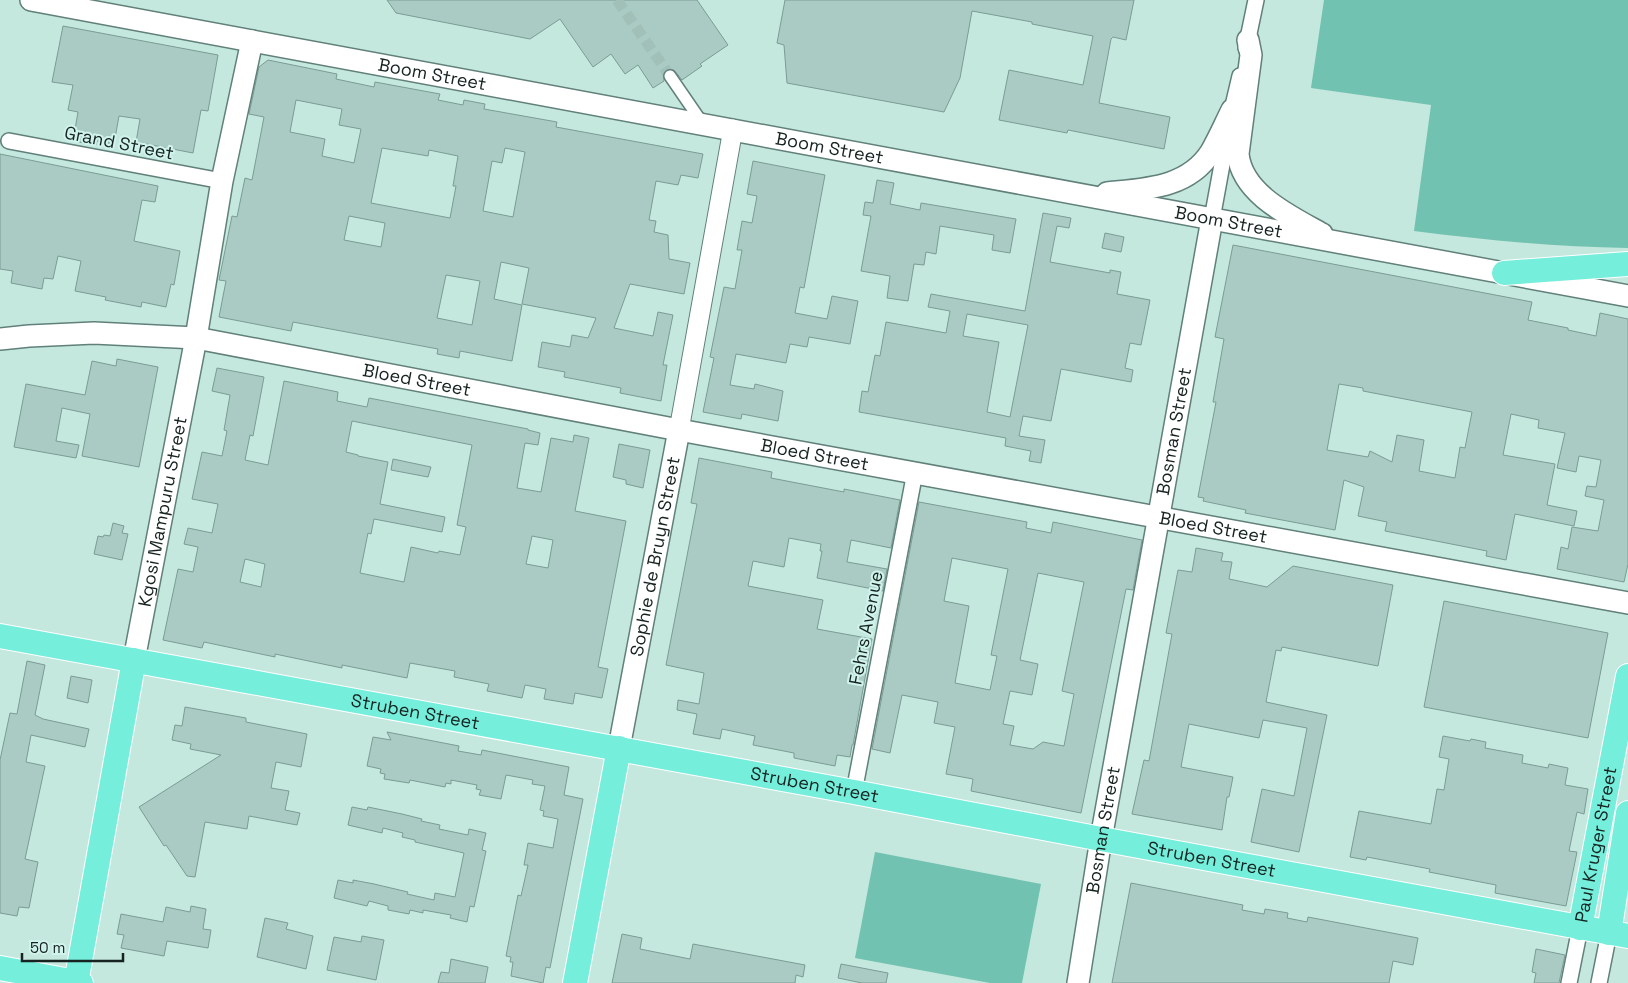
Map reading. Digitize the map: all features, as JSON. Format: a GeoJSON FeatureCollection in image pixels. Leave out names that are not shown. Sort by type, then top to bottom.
{"type":"FeatureCollection","features":[{"type":"Feature","properties":{"kind":"main road","name":"Boom Street"},"geometry":{"type":"LineString","coordinates":[[31,0],[1628,296]]}},
{"type":"Feature","properties":{"kind":"main road"},"geometry":{"type":"LineString","coordinates":[[1248,40],[1251,55],[1238,154],[1241,169],[1256,192],[1306,225],[1338,242]]}},
{"type":"Feature","properties":{"kind":"main road","name":"Kgosi Mampuru Street"},"geometry":{"type":"LineString","coordinates":[[78,983],[134,660],[196,338],[222,181],[252,41]]}},
{"type":"Feature","properties":{"kind":"main road"},"geometry":{"type":"LineString","coordinates":[[1085,195],[1161,186],[1185,178],[1197,169],[1211,151],[1232,110]]}},
{"type":"Feature","properties":{"kind":"main road","name":"Bosman Street"},"geometry":{"type":"LineString","coordinates":[[1078,983],[1101,839],[1212,219]]}},
{"type":"Feature","properties":{"kind":"main road"},"geometry":{"type":"LineString","coordinates":[[1504,273],[1628,264]]}},
{"type":"Feature","properties":{"kind":"main road","name":"Bloed Street"},"geometry":{"type":"LineString","coordinates":[[0,339],[94,334],[196,338],[679,430],[1628,603]]}},
{"type":"Feature","properties":{"kind":"main road","name":"Sophie de Bruyn Street"},"geometry":{"type":"LineString","coordinates":[[575,983],[679,430]]}},
{"type":"Feature","properties":{"kind":"main road","name":"Struben Street"},"geometry":{"type":"LineString","coordinates":[[0,636],[618,748],[1618,935]]}},
{"type":"Feature","properties":{"kind":"main road","name":"Paul Kruger Street"},"geometry":{"type":"LineString","coordinates":[[1580,928],[1628,676]]}},
{"type":"Feature","properties":{"kind":"main road","name":"Paul Kruger Street"},"geometry":{"type":"LineString","coordinates":[[1618,935],[1628,814]]}},
{"type":"Feature","properties":{"kind":"main road"},"geometry":{"type":"LineString","coordinates":[[0,968],[78,983]]}},
{"type":"Feature","properties":{"kind":"street","name":"Bosman Street"},"geometry":{"type":"LineString","coordinates":[[1212,219],[1232,110],[1256,0]]}},
{"type":"Feature","properties":{"kind":"street"},"geometry":{"type":"LineString","coordinates":[[670,76],[704,124]]}},
{"type":"Feature","properties":{"kind":"street","name":"Sophie de Bruyn Street"},"geometry":{"type":"LineString","coordinates":[[679,430],[732,129]]}},
{"type":"Feature","properties":{"kind":"street","name":"Grand Street"},"geometry":{"type":"LineString","coordinates":[[9,141],[222,181]]}},
{"type":"Feature","properties":{"kind":"street","name":"Fehrs Avenue"},"geometry":{"type":"LineString","coordinates":[[854,792],[915,472]]}},
{"type":"Feature","properties":{"kind":"street","name":"Paul Kruger Street"},"geometry":{"type":"LineString","coordinates":[[1570,983],[1580,928]]}},
{"type":"Feature","properties":{"kind":"street","name":"Paul Kruger Street"},"geometry":{"type":"LineString","coordinates":[[1599,983],[1618,935]]}},
{"type":"Feature","properties":{"kind":"green space"},"geometry":{"type":"Polygon","coordinates":[[[1324,0],[1628,0],[1628,248],[1521,242],[1414,231],[1431,105],[1311,88],[1324,0]]]}},
{"type":"Feature","properties":{"kind":"green space"},"geometry":{"type":"Polygon","coordinates":[[[875,852],[1041,884],[1022,983],[990,983],[855,958],[875,852]]]}},
{"type":"Feature","properties":{"kind":"building"},"geometry":{"type":"Polygon","coordinates":[[[387,0],[697,0],[728,45],[700,64],[702,66],[682,80],[674,70],[666,70],[663,73],[664,81],[653,88],[638,65],[625,74],[611,54],[593,67],[560,19],[530,39],[396,13],[387,0]]]}},
{"type":"Feature","properties":{"kind":"building"},"geometry":{"type":"Polygon","coordinates":[[[785,0],[1134,0],[1126,40],[1113,37],[1111,39],[1099,103],[1170,117],[1164,149],[1068,130],[1067,133],[999,120],[1009,70],[1083,85],[1093,36],[972,11],[960,78],[944,112],[787,83],[784,45],[777,43],[785,0]]]}},
{"type":"Feature","properties":{"kind":"building"},"geometry":{"type":"Polygon","coordinates":[[[63,26],[218,55],[208,111],[201,110],[193,153],[136,142],[140,119],[119,116],[114,144],[97,141],[96,145],[73,141],[78,112],[68,110],[73,85],[52,82],[63,26]]]}},
{"type":"Feature","properties":{"kind":"building"},"geometry":{"type":"Polygon","coordinates":[[[268,60],[337,74],[336,79],[374,87],[375,82],[440,94],[438,100],[463,105],[464,100],[485,104],[484,109],[557,122],[556,127],[703,154],[698,178],[681,175],[678,185],[656,181],[649,220],[656,221],[654,232],[668,235],[669,259],[690,263],[684,294],[630,284],[614,328],[653,336],[658,312],[673,315],[663,365],[667,365],[661,401],[620,393],[621,388],[564,377],[565,372],[538,367],[542,342],[570,347],[572,335],[588,338],[596,318],[522,304],[529,268],[501,262],[494,299],[522,305],[512,361],[460,351],[459,358],[437,354],[438,349],[293,322],[291,331],[219,317],[226,281],[219,280],[232,216],[237,217],[245,178],[252,180],[264,117],[249,114],[259,67],[268,60]],[[296,100],[290,132],[325,139],[322,156],[354,163],[361,129],[339,125],[342,109],[296,100]],[[382,148],[371,203],[450,218],[456,186],[453,186],[458,156],[429,150],[428,156],[382,148]],[[505,148],[502,163],[492,161],[483,211],[513,217],[525,152],[505,148]],[[349,216],[344,240],[381,247],[385,223],[349,216]],[[446,275],[437,318],[472,325],[480,281],[446,275]]]}},
{"type":"Feature","properties":{"kind":"building"},"geometry":{"type":"Polygon","coordinates":[[[0,154],[158,186],[155,202],[142,200],[134,241],[180,251],[174,285],[171,284],[166,307],[142,302],[141,307],[105,300],[106,297],[75,291],[81,261],[58,256],[53,279],[44,278],[42,289],[11,283],[13,271],[0,269],[0,154]]]}},
{"type":"Feature","properties":{"kind":"building"},"geometry":{"type":"Polygon","coordinates":[[[753,161],[825,175],[804,288],[800,287],[795,313],[827,319],[832,296],[858,301],[850,344],[809,337],[807,347],[790,344],[786,363],[736,354],[730,385],[754,389],[755,384],[783,391],[778,421],[742,414],[741,419],[703,412],[714,358],[710,357],[724,287],[735,289],[742,250],[737,250],[742,221],[752,223],[757,196],[747,194],[753,161]]]}},
{"type":"Feature","properties":{"kind":"building"},"geometry":{"type":"Polygon","coordinates":[[[877,180],[894,183],[890,204],[920,210],[921,203],[1016,219],[1010,253],[992,250],[994,235],[940,226],[936,254],[926,252],[924,265],[914,264],[908,301],[887,298],[890,276],[861,271],[871,216],[863,215],[865,202],[873,203],[877,180]]]}},
{"type":"Feature","properties":{"kind":"building"},"geometry":{"type":"Polygon","coordinates":[[[1043,213],[1071,218],[1069,228],[1057,226],[1050,262],[1110,273],[1110,270],[1121,272],[1117,294],[1150,300],[1141,345],[1130,343],[1125,368],[1133,370],[1131,382],[1061,369],[1051,421],[1023,416],[1019,436],[1045,440],[1041,463],[1029,461],[1031,451],[1005,446],[1006,438],[859,412],[862,391],[868,392],[875,355],[880,356],[886,322],[946,333],[950,311],[928,307],[931,294],[1025,311],[1043,213]],[[967,314],[963,336],[999,342],[987,412],[1010,417],[1028,325],[967,314]]]}},
{"type":"Feature","properties":{"kind":"building"},"geometry":{"type":"Polygon","coordinates":[[[1105,233],[1124,237],[1121,252],[1102,248],[1105,233]]]}},
{"type":"Feature","properties":{"kind":"building"},"geometry":{"type":"Polygon","coordinates":[[[1233,245],[1532,302],[1528,320],[1596,336],[1600,313],[1628,319],[1628,564],[1624,582],[1557,569],[1561,547],[1568,549],[1572,527],[1598,531],[1604,500],[1585,496],[1587,486],[1596,487],[1601,460],[1579,456],[1576,472],[1557,468],[1565,433],[1538,428],[1539,420],[1511,414],[1503,455],[1555,464],[1547,505],[1577,511],[1574,526],[1515,514],[1506,560],[1486,556],[1487,551],[1385,531],[1387,522],[1358,516],[1364,487],[1344,480],[1335,530],[1245,513],[1246,510],[1203,501],[1204,498],[1198,497],[1216,402],[1213,402],[1224,339],[1215,337],[1233,245]],[[1339,384],[1327,450],[1368,457],[1370,451],[1392,462],[1397,435],[1424,440],[1419,471],[1455,478],[1460,447],[1465,448],[1472,412],[1363,391],[1363,388],[1339,384]]]}},
{"type":"Feature","properties":{"kind":"building"},"geometry":{"type":"Polygon","coordinates":[[[117,359],[158,367],[139,467],[82,456],[90,414],[62,408],[56,441],[79,445],[76,458],[14,447],[26,384],[85,395],[92,361],[116,366],[117,359]]]}},
{"type":"Feature","properties":{"kind":"building"},"geometry":{"type":"Polygon","coordinates":[[[217,368],[264,377],[253,436],[250,435],[245,460],[268,465],[284,381],[338,392],[337,401],[367,407],[369,398],[528,429],[540,433],[538,445],[525,443],[517,488],[541,492],[551,438],[573,442],[574,435],[589,438],[575,511],[626,521],[598,667],[608,669],[602,698],[575,693],[573,704],[544,699],[546,689],[525,685],[522,698],[487,691],[489,684],[454,677],[455,671],[410,663],[407,678],[342,665],[342,668],[275,654],[275,657],[204,642],[202,648],[163,640],[178,569],[193,572],[198,547],[184,544],[188,528],[212,533],[218,504],[192,499],[202,452],[222,456],[227,431],[224,430],[230,395],[212,391],[217,368]],[[352,421],[346,452],[388,462],[380,504],[445,517],[442,532],[374,519],[371,534],[368,533],[360,573],[404,582],[411,547],[438,553],[439,551],[460,555],[466,527],[457,525],[472,445],[352,421]],[[532,536],[526,564],[548,568],[553,540],[532,536]],[[245,559],[240,582],[261,587],[265,564],[245,559]]]}},
{"type":"Feature","properties":{"kind":"building"},"geometry":{"type":"Polygon","coordinates":[[[619,444],[650,450],[643,488],[626,484],[626,480],[613,477],[619,444]]]}},
{"type":"Feature","properties":{"kind":"building"},"geometry":{"type":"Polygon","coordinates":[[[699,458],[772,472],[771,478],[844,492],[844,489],[900,500],[891,548],[851,540],[847,562],[887,569],[883,591],[817,578],[822,551],[820,551],[821,544],[789,538],[784,567],[753,561],[748,586],[823,600],[817,629],[872,639],[850,757],[837,755],[835,766],[794,758],[794,753],[753,745],[755,736],[722,729],[720,739],[693,734],[697,714],[677,710],[678,700],[699,704],[704,673],[666,665],[697,504],[691,503],[699,458]]]}},
{"type":"Feature","properties":{"kind":"building"},"geometry":{"type":"Polygon","coordinates":[[[393,459],[431,467],[428,477],[391,470],[393,459]]]}},
{"type":"Feature","properties":{"kind":"building"},"geometry":{"type":"Polygon","coordinates":[[[919,502],[1027,522],[1026,528],[1051,533],[1053,522],[1142,540],[1133,590],[1126,589],[1081,813],[971,791],[973,779],[946,774],[955,727],[934,723],[938,702],[902,695],[890,753],[872,749],[919,502]],[[952,558],[944,601],[969,606],[955,683],[990,690],[997,656],[991,655],[1008,569],[952,558]],[[1038,573],[1020,660],[1038,664],[1032,695],[1010,691],[1003,724],[1014,726],[1010,745],[1033,749],[1043,742],[1064,746],[1074,694],[1062,691],[1084,582],[1038,573]]]}},
{"type":"Feature","properties":{"kind":"building"},"geometry":{"type":"Polygon","coordinates":[[[113,523],[124,526],[122,533],[128,534],[122,560],[94,554],[98,536],[110,536],[113,523]]]}},
{"type":"Feature","properties":{"kind":"building"},"geometry":{"type":"Polygon","coordinates":[[[1196,548],[1223,553],[1221,561],[1232,562],[1229,579],[1267,587],[1293,566],[1393,585],[1378,666],[1282,647],[1281,651],[1276,650],[1266,702],[1327,715],[1299,852],[1251,842],[1262,789],[1294,796],[1307,728],[1263,720],[1259,738],[1189,724],[1181,767],[1233,777],[1229,797],[1227,797],[1222,830],[1132,814],[1144,760],[1149,761],[1172,634],[1166,633],[1178,570],[1192,572],[1196,548]]]}},
{"type":"Feature","properties":{"kind":"building"},"geometry":{"type":"Polygon","coordinates":[[[1444,601],[1608,633],[1588,738],[1424,707],[1444,601]]]}},
{"type":"Feature","properties":{"kind":"building"},"geometry":{"type":"Polygon","coordinates":[[[27,661],[45,665],[35,715],[43,719],[89,729],[85,747],[31,735],[26,762],[45,766],[25,859],[38,862],[29,908],[19,907],[17,916],[0,913],[0,760],[10,713],[17,714],[27,661]]]}},
{"type":"Feature","properties":{"kind":"building"},"geometry":{"type":"Polygon","coordinates":[[[71,676],[92,680],[88,703],[67,698],[71,676]]]}},
{"type":"Feature","properties":{"kind":"building"},"geometry":{"type":"Polygon","coordinates":[[[185,707],[246,718],[246,722],[307,734],[301,767],[276,762],[271,788],[289,791],[285,810],[300,813],[297,825],[249,816],[247,829],[205,822],[195,877],[187,876],[166,845],[164,846],[139,807],[221,755],[190,749],[191,744],[172,740],[175,725],[182,726],[185,707]]]}},
{"type":"Feature","properties":{"kind":"building"},"geometry":{"type":"Polygon","coordinates":[[[387,732],[459,746],[458,751],[481,755],[482,750],[569,767],[564,795],[583,799],[550,968],[546,967],[543,983],[511,976],[513,962],[510,962],[511,957],[506,956],[518,895],[521,896],[528,865],[524,865],[528,843],[553,848],[558,819],[543,816],[544,811],[540,810],[545,786],[532,784],[533,780],[506,775],[501,799],[479,795],[481,790],[476,789],[477,785],[451,780],[451,784],[446,783],[445,787],[410,780],[409,783],[384,779],[385,774],[380,773],[381,769],[367,766],[373,737],[391,740],[387,732]]]}},
{"type":"Feature","properties":{"kind":"building"},"geometry":{"type":"Polygon","coordinates":[[[1443,736],[1486,742],[1485,748],[1523,755],[1522,763],[1548,768],[1549,764],[1568,768],[1565,785],[1588,789],[1584,814],[1577,812],[1569,851],[1577,852],[1566,906],[1495,893],[1496,885],[1429,872],[1430,869],[1367,857],[1366,860],[1350,857],[1359,811],[1431,824],[1437,789],[1444,790],[1449,759],[1439,757],[1443,736]]]}},
{"type":"Feature","properties":{"kind":"building"},"geometry":{"type":"Polygon","coordinates":[[[352,807],[367,810],[368,807],[402,814],[440,825],[439,829],[468,835],[469,829],[486,833],[482,850],[486,851],[474,907],[470,906],[467,922],[450,918],[451,915],[423,910],[423,913],[410,910],[409,914],[388,910],[388,906],[369,901],[367,906],[334,898],[338,880],[353,883],[353,880],[374,884],[434,900],[435,893],[455,897],[464,853],[415,842],[415,840],[402,837],[403,833],[383,828],[382,833],[348,825],[352,807]]]}},
{"type":"Feature","properties":{"kind":"building"},"geometry":{"type":"Polygon","coordinates":[[[1131,883],[1243,905],[1242,910],[1264,914],[1265,909],[1288,913],[1287,918],[1307,922],[1308,917],[1418,938],[1413,965],[1393,961],[1389,983],[1112,983],[1131,883]]]}},
{"type":"Feature","properties":{"kind":"building"},"geometry":{"type":"Polygon","coordinates":[[[191,906],[206,909],[203,929],[211,930],[208,948],[167,941],[164,956],[121,948],[124,935],[117,934],[121,914],[163,922],[166,907],[190,912],[191,906]]]}},
{"type":"Feature","properties":{"kind":"building"},"geometry":{"type":"Polygon","coordinates":[[[265,918],[288,923],[286,929],[313,936],[306,969],[257,957],[265,918]]]}},
{"type":"Feature","properties":{"kind":"building"},"geometry":{"type":"Polygon","coordinates":[[[622,934],[642,938],[640,949],[690,959],[693,944],[805,965],[803,977],[796,975],[795,983],[612,983],[622,934]]]}},
{"type":"Feature","properties":{"kind":"building"},"geometry":{"type":"Polygon","coordinates":[[[362,936],[384,940],[376,980],[327,970],[334,937],[361,942],[362,936]]]}},
{"type":"Feature","properties":{"kind":"building"},"geometry":{"type":"Polygon","coordinates":[[[1536,949],[1565,955],[1559,983],[1534,983],[1536,973],[1532,972],[1536,949]]]}},
{"type":"Feature","properties":{"kind":"building"},"geometry":{"type":"Polygon","coordinates":[[[451,959],[488,967],[485,983],[438,983],[441,972],[449,973],[451,959]]]}},
{"type":"Feature","properties":{"kind":"building"},"geometry":{"type":"Polygon","coordinates":[[[841,964],[888,973],[886,983],[862,983],[838,978],[841,964]]]}},
{"type":"Feature","properties":{"kind":"tunnel"},"geometry":{"type":"LineString","coordinates":[[617,0],[670,76]]}}]}
